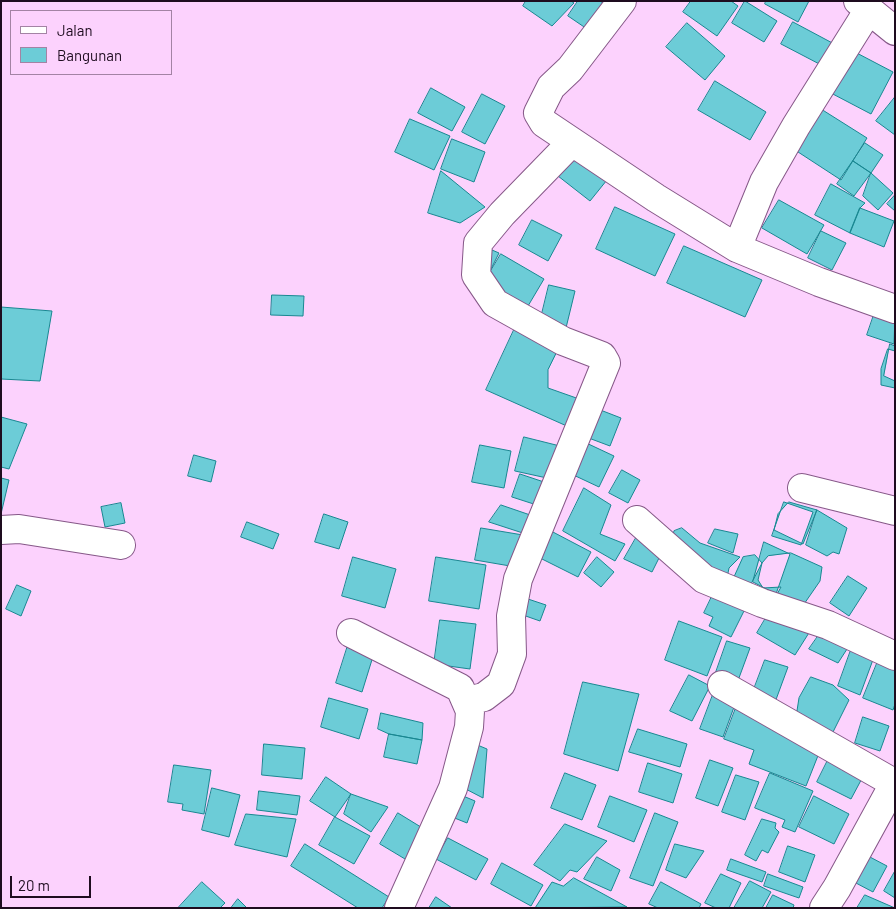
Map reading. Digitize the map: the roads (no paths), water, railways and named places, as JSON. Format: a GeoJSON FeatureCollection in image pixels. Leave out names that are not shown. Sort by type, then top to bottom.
{"type":"FeatureCollection","features":[{"type":"Feature","properties":{"kind":"street"},"geometry":{"type":"LineString","coordinates":[[622,1],[570,69],[551,87],[538,113],[544,123],[571,143],[736,248],[819,282],[895,309]]}},
{"type":"Feature","properties":{"kind":"street"},"geometry":{"type":"LineString","coordinates":[[736,248],[764,182],[863,6],[895,31]]}},
{"type":"Feature","properties":{"kind":"street"},"geometry":{"type":"LineString","coordinates":[[467,701],[484,697],[501,684],[512,654],[511,616],[518,579],[606,363],[602,356],[563,340],[495,303],[476,275],[478,244],[502,214],[571,143]]}},
{"type":"Feature","properties":{"kind":"street"},"geometry":{"type":"LineString","coordinates":[[802,488],[895,510]]}},
{"type":"Feature","properties":{"kind":"street"},"geometry":{"type":"LineString","coordinates":[[637,520],[704,579],[762,603],[828,625],[895,656]]}},
{"type":"Feature","properties":{"kind":"street"},"geometry":{"type":"LineString","coordinates":[[1,530],[19,529],[121,545]]}},
{"type":"Feature","properties":{"kind":"street"},"geometry":{"type":"LineString","coordinates":[[351,633],[460,688],[470,711],[469,727],[453,788],[399,908]]}},
{"type":"Feature","properties":{"kind":"street"},"geometry":{"type":"LineString","coordinates":[[722,685],[894,782],[837,901]]}}]}
